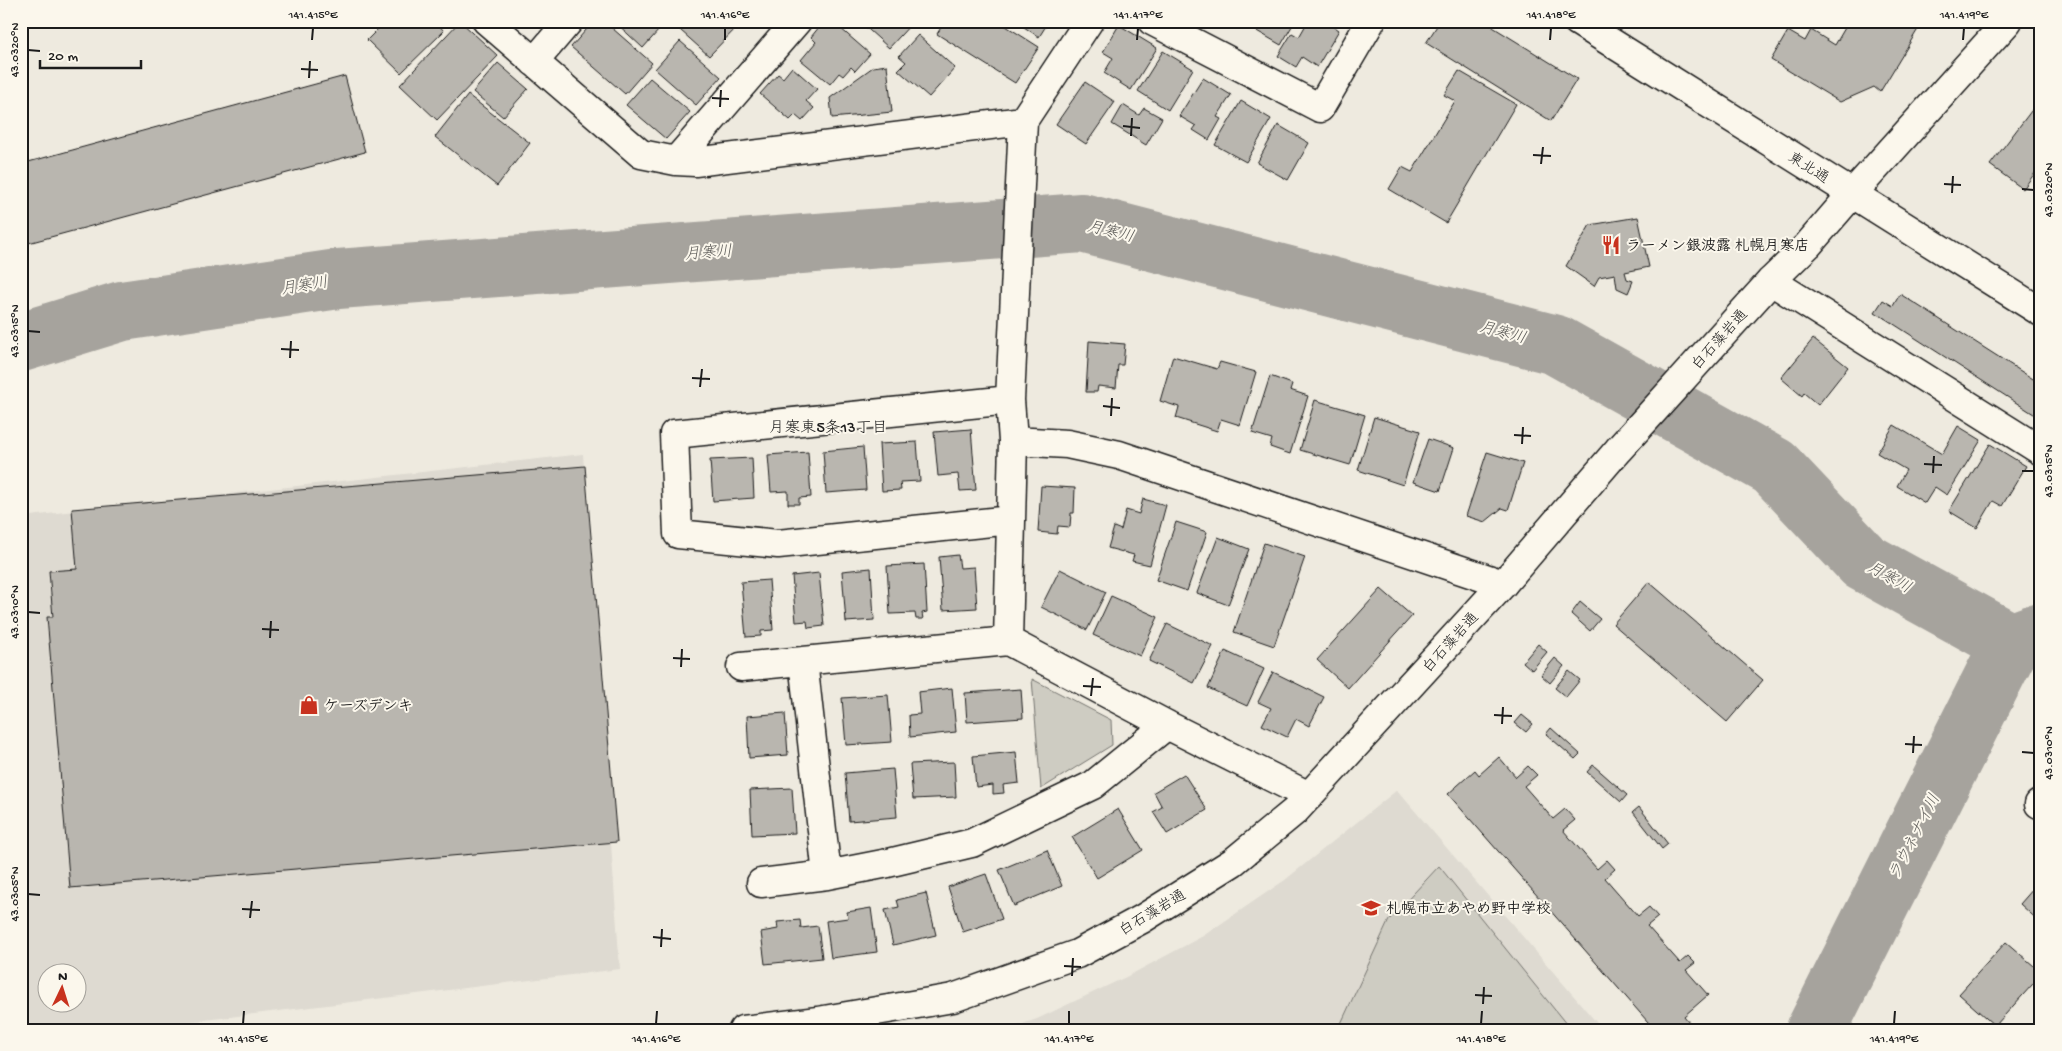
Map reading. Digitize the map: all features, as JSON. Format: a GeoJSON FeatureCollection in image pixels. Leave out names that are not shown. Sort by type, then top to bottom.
{"type":"FeatureCollection","features":[{"type":"Feature","properties":{"kind":"street"},"geometry":{"type":"LineString","coordinates":[[487,21],[641,154],[676,161],[695,162],[1023,121]]}},
{"type":"Feature","properties":{"kind":"street"},"geometry":{"type":"LineString","coordinates":[[534,62],[569,21]]}},
{"type":"Feature","properties":{"kind":"street"},"geometry":{"type":"LineString","coordinates":[[676,161],[797,21]]}},
{"type":"Feature","properties":{"kind":"street"},"geometry":{"type":"LineString","coordinates":[[1008,641],[1013,441],[1010,400],[1019,174],[1023,121],[1089,21]]}},
{"type":"Feature","properties":{"kind":"street"},"geometry":{"type":"LineString","coordinates":[[1152,21],[1320,108],[1371,21]]}},
{"type":"Feature","properties":{"kind":"street","name":"東北通"},"geometry":{"type":"LineString","coordinates":[[1577,21],[2041,312]]}},
{"type":"Feature","properties":{"kind":"street","name":"白石藻岩通"},"geometry":{"type":"LineString","coordinates":[[743,1030],[818,1021],[953,998],[1077,954],[1142,919],[1233,862],[1295,811],[1309,796],[1502,584],[1618,450],[1771,282],[1808,245],[2008,21]]}},
{"type":"Feature","properties":{"kind":"street"},"geometry":{"type":"LineString","coordinates":[[1771,282],[2041,451]]}},
{"type":"Feature","properties":{"kind":"street"},"geometry":{"type":"LineString","coordinates":[[1010,400],[674,434],[678,534],[778,544],[1011,520]]}},
{"type":"Feature","properties":{"kind":"street"},"geometry":{"type":"LineString","coordinates":[[1013,441],[1067,444],[1119,455],[1502,584]]}},
{"type":"Feature","properties":{"kind":"street"},"geometry":{"type":"LineString","coordinates":[[741,667],[1008,641],[1167,725],[1309,796]]}},
{"type":"Feature","properties":{"kind":"street"},"geometry":{"type":"LineString","coordinates":[[803,661],[827,875]]}},
{"type":"Feature","properties":{"kind":"street"},"geometry":{"type":"LineString","coordinates":[[760,883],[827,875],[972,843],[1094,785],[1167,725]]}},
{"type":"Feature","properties":{"kind":"shaded area"},"geometry":{"type":"Polygon","coordinates":[[[583,454],[620,969],[123,1030],[21,1030],[21,517],[583,454]]]}},
{"type":"Feature","properties":{"kind":"shaded area"},"geometry":{"type":"Polygon","coordinates":[[[1032,679],[1111,720],[1112,745],[1041,789],[1032,679]]]}},
{"type":"Feature","properties":{"kind":"shaded area","name":"札幌市立あやめ野中学校"},"geometry":{"type":"Polygon","coordinates":[[[1397,790],[1603,1030],[1005,1030],[1037,1019],[1128,976],[1203,936],[1285,880],[1397,790]]]}},
{"type":"Feature","properties":{"kind":"shaded area"},"geometry":{"type":"Polygon","coordinates":[[[1439,866],[1571,1030],[1338,1030],[1389,920],[1439,866]]]}},
{"type":"Feature","properties":{"kind":"building"},"geometry":{"type":"Polygon","coordinates":[[[351,21],[361,21],[356,27],[351,21]]]}},
{"type":"Feature","properties":{"kind":"building"},"geometry":{"type":"Polygon","coordinates":[[[386,21],[435,21],[444,31],[401,73],[367,40],[386,21]]]}},
{"type":"Feature","properties":{"kind":"building"},"geometry":{"type":"Polygon","coordinates":[[[460,21],[498,56],[437,120],[400,85],[460,21]]]}},
{"type":"Feature","properties":{"kind":"building"},"geometry":{"type":"Polygon","coordinates":[[[594,21],[604,21],[652,63],[625,94],[571,47],[594,21]]]}},
{"type":"Feature","properties":{"kind":"building"},"geometry":{"type":"Polygon","coordinates":[[[614,21],[667,21],[643,48],[614,21]]]}},
{"type":"Feature","properties":{"kind":"building"},"geometry":{"type":"Polygon","coordinates":[[[688,21],[737,21],[740,24],[709,56],[680,30],[688,21]]]}},
{"type":"Feature","properties":{"kind":"building"},"geometry":{"type":"Polygon","coordinates":[[[824,21],[832,21],[870,54],[855,71],[851,67],[843,76],[839,73],[830,84],[801,60],[816,42],[811,37],[824,21]]]}},
{"type":"Feature","properties":{"kind":"building"},"geometry":{"type":"Polygon","coordinates":[[[859,21],[910,21],[912,23],[889,48],[859,21]]]}},
{"type":"Feature","properties":{"kind":"building"},"geometry":{"type":"Polygon","coordinates":[[[922,21],[932,21],[928,26],[922,21]]]}},
{"type":"Feature","properties":{"kind":"building"},"geometry":{"type":"Polygon","coordinates":[[[945,21],[998,21],[1039,47],[1015,83],[937,34],[945,21]]]}},
{"type":"Feature","properties":{"kind":"building"},"geometry":{"type":"Polygon","coordinates":[[[1015,21],[1049,21],[1039,37],[1015,21]]]}},
{"type":"Feature","properties":{"kind":"building"},"geometry":{"type":"Polygon","coordinates":[[[1236,21],[1251,21],[1247,28],[1236,21]]]}},
{"type":"Feature","properties":{"kind":"building"},"geometry":{"type":"Polygon","coordinates":[[[1260,21],[1295,21],[1281,45],[1255,30],[1260,21]]]}},
{"type":"Feature","properties":{"kind":"building"},"geometry":{"type":"Polygon","coordinates":[[[1308,21],[1326,21],[1339,30],[1317,67],[1302,57],[1296,67],[1278,56],[1292,33],[1299,37],[1308,21]]]}},
{"type":"Feature","properties":{"kind":"building"},"geometry":{"type":"Polygon","coordinates":[[[1440,21],[1483,21],[1577,79],[1551,121],[1426,43],[1440,21]]]}},
{"type":"Feature","properties":{"kind":"building"},"geometry":{"type":"Polygon","coordinates":[[[1849,21],[1923,21],[1880,92],[1874,87],[1840,102],[1771,60],[1788,31],[1805,41],[1811,30],[1835,45],[1849,21]]]}},
{"type":"Feature","properties":{"kind":"building"},"geometry":{"type":"Polygon","coordinates":[[[1119,25],[1157,48],[1131,90],[1104,73],[1113,58],[1103,52],[1119,25]]]}},
{"type":"Feature","properties":{"kind":"building"},"geometry":{"type":"Polygon","coordinates":[[[918,35],[955,68],[929,97],[898,70],[906,62],[899,56],[918,35]]]}},
{"type":"Feature","properties":{"kind":"building"},"geometry":{"type":"Polygon","coordinates":[[[680,41],[721,77],[696,105],[655,69],[680,41]]]}},
{"type":"Feature","properties":{"kind":"building"},"geometry":{"type":"Polygon","coordinates":[[[1163,51],[1193,69],[1168,110],[1138,91],[1163,51]]]}},
{"type":"Feature","properties":{"kind":"building"},"geometry":{"type":"Polygon","coordinates":[[[498,63],[528,89],[503,117],[473,92],[498,63]]]}},
{"type":"Feature","properties":{"kind":"building"},"geometry":{"type":"Polygon","coordinates":[[[887,65],[892,112],[832,118],[830,98],[873,67],[887,65]]]}},
{"type":"Feature","properties":{"kind":"building"},"geometry":{"type":"Polygon","coordinates":[[[792,67],[817,89],[806,101],[814,108],[802,121],[795,115],[790,120],[760,94],[778,74],[783,78],[792,67]]]}},
{"type":"Feature","properties":{"kind":"building"},"geometry":{"type":"Polygon","coordinates":[[[1459,71],[1516,104],[1446,223],[1389,189],[1402,167],[1412,172],[1455,101],[1444,95],[1459,71]]]}},
{"type":"Feature","properties":{"kind":"building"},"geometry":{"type":"Polygon","coordinates":[[[345,76],[365,152],[21,245],[21,164],[345,76]]]}},
{"type":"Feature","properties":{"kind":"building"},"geometry":{"type":"Polygon","coordinates":[[[650,78],[690,112],[666,139],[626,105],[650,78]]]}},
{"type":"Feature","properties":{"kind":"building"},"geometry":{"type":"Polygon","coordinates":[[[1203,78],[1231,95],[1217,117],[1221,119],[1209,140],[1193,130],[1196,126],[1179,116],[1203,78]]]}},
{"type":"Feature","properties":{"kind":"building"},"geometry":{"type":"Polygon","coordinates":[[[1085,82],[1115,102],[1086,144],[1056,124],[1085,82]]]}},
{"type":"Feature","properties":{"kind":"building"},"geometry":{"type":"Polygon","coordinates":[[[468,95],[530,143],[497,186],[435,137],[468,95]]]}},
{"type":"Feature","properties":{"kind":"building"},"geometry":{"type":"Polygon","coordinates":[[[2041,98],[2041,165],[2023,189],[1990,165],[2041,98]]]}},
{"type":"Feature","properties":{"kind":"building"},"geometry":{"type":"Polygon","coordinates":[[[1241,101],[1271,119],[1246,162],[1215,145],[1241,101]]]}},
{"type":"Feature","properties":{"kind":"building"},"geometry":{"type":"Polygon","coordinates":[[[1123,105],[1139,115],[1144,108],[1162,118],[1146,145],[1112,124],[1123,105]]]}},
{"type":"Feature","properties":{"kind":"building"},"geometry":{"type":"Polygon","coordinates":[[[1278,125],[1309,143],[1288,180],[1257,163],[1278,125]]]}},
{"type":"Feature","properties":{"kind":"building","name":"ラーメン銀波露 札幌月寒店"},"geometry":{"type":"Polygon","coordinates":[[[1638,217],[1649,267],[1625,272],[1627,279],[1633,281],[1628,293],[1617,288],[1615,274],[1599,277],[1594,286],[1566,266],[1590,225],[1638,217]]]}},
{"type":"Feature","properties":{"kind":"building"},"geometry":{"type":"Polygon","coordinates":[[[1900,294],[2041,384],[2040,418],[1875,312],[1883,300],[1893,306],[1900,294]]]}},
{"type":"Feature","properties":{"kind":"building"},"geometry":{"type":"Polygon","coordinates":[[[1813,339],[1848,367],[1818,405],[1804,393],[1802,396],[1781,378],[1813,339]]]}},
{"type":"Feature","properties":{"kind":"building"},"geometry":{"type":"Polygon","coordinates":[[[1089,341],[1125,344],[1123,365],[1118,365],[1116,388],[1098,386],[1097,392],[1086,392],[1089,341]]]}},
{"type":"Feature","properties":{"kind":"building"},"geometry":{"type":"Polygon","coordinates":[[[1173,356],[1217,369],[1220,362],[1256,372],[1240,425],[1221,419],[1217,431],[1176,418],[1179,407],[1160,401],[1173,356]]]}},
{"type":"Feature","properties":{"kind":"building"},"geometry":{"type":"Polygon","coordinates":[[[1270,376],[1292,384],[1290,390],[1308,396],[1290,454],[1270,447],[1272,439],[1252,433],[1270,376]]]}},
{"type":"Feature","properties":{"kind":"building"},"geometry":{"type":"Polygon","coordinates":[[[1315,400],[1365,415],[1350,465],[1300,450],[1315,400]]]}},
{"type":"Feature","properties":{"kind":"building"},"geometry":{"type":"Polygon","coordinates":[[[1374,417],[1420,431],[1403,485],[1358,470],[1374,417]]]}},
{"type":"Feature","properties":{"kind":"building"},"geometry":{"type":"Polygon","coordinates":[[[1894,425],[1942,454],[1958,426],[1981,440],[1947,495],[1935,487],[1925,503],[1897,486],[1906,470],[1877,453],[1894,425]]]}},
{"type":"Feature","properties":{"kind":"building"},"geometry":{"type":"Polygon","coordinates":[[[971,429],[976,490],[960,491],[958,474],[938,476],[934,432],[971,429]]]}},
{"type":"Feature","properties":{"kind":"building"},"geometry":{"type":"Polygon","coordinates":[[[1428,439],[1454,448],[1440,491],[1413,482],[1428,439]]]}},
{"type":"Feature","properties":{"kind":"building"},"geometry":{"type":"Polygon","coordinates":[[[917,442],[920,481],[900,482],[901,490],[882,491],[879,444],[917,442]]]}},
{"type":"Feature","properties":{"kind":"building"},"geometry":{"type":"Polygon","coordinates":[[[1990,444],[2026,466],[2002,506],[1993,501],[1977,528],[1949,511],[1990,444]]]}},
{"type":"Feature","properties":{"kind":"building"},"geometry":{"type":"Polygon","coordinates":[[[863,447],[866,490],[826,493],[823,451],[863,447]]]}},
{"type":"Feature","properties":{"kind":"building"},"geometry":{"type":"Polygon","coordinates":[[[808,452],[811,497],[799,498],[799,504],[788,504],[788,491],[771,492],[768,455],[808,452]]]}},
{"type":"Feature","properties":{"kind":"building"},"geometry":{"type":"Polygon","coordinates":[[[1487,452],[1523,463],[1508,510],[1502,508],[1485,522],[1466,516],[1487,452]]]}},
{"type":"Feature","properties":{"kind":"building"},"geometry":{"type":"Polygon","coordinates":[[[752,458],[754,498],[713,501],[710,460],[752,458]]]}},
{"type":"Feature","properties":{"kind":"building"},"geometry":{"type":"Polygon","coordinates":[[[585,466],[617,842],[70,888],[47,617],[53,617],[49,571],[77,569],[72,509],[585,466]]]}},
{"type":"Feature","properties":{"kind":"building"},"geometry":{"type":"Polygon","coordinates":[[[1041,486],[1075,488],[1074,513],[1071,513],[1070,527],[1058,526],[1057,534],[1038,532],[1041,486]]]}},
{"type":"Feature","properties":{"kind":"building"},"geometry":{"type":"Polygon","coordinates":[[[1143,499],[1166,505],[1150,565],[1132,561],[1134,555],[1108,548],[1114,527],[1121,530],[1126,510],[1139,514],[1143,499]]]}},
{"type":"Feature","properties":{"kind":"building"},"geometry":{"type":"Polygon","coordinates":[[[1176,522],[1207,532],[1187,591],[1156,580],[1176,522]]]}},
{"type":"Feature","properties":{"kind":"building"},"geometry":{"type":"Polygon","coordinates":[[[1218,537],[1249,549],[1228,605],[1197,593],[1218,537]]]}},
{"type":"Feature","properties":{"kind":"building"},"geometry":{"type":"Polygon","coordinates":[[[1264,543],[1305,557],[1274,646],[1234,632],[1264,543]]]}},
{"type":"Feature","properties":{"kind":"building"},"geometry":{"type":"Polygon","coordinates":[[[958,555],[960,568],[974,567],[977,608],[943,610],[939,557],[958,555]]]}},
{"type":"Feature","properties":{"kind":"building"},"geometry":{"type":"Polygon","coordinates":[[[924,564],[927,612],[922,613],[923,619],[916,619],[915,613],[890,614],[887,566],[924,564]]]}},
{"type":"Feature","properties":{"kind":"building"},"geometry":{"type":"Polygon","coordinates":[[[871,568],[874,620],[846,622],[842,571],[871,568]]]}},
{"type":"Feature","properties":{"kind":"building"},"geometry":{"type":"Polygon","coordinates":[[[1060,569],[1106,592],[1087,630],[1041,607],[1060,569]]]}},
{"type":"Feature","properties":{"kind":"building"},"geometry":{"type":"Polygon","coordinates":[[[819,573],[824,626],[808,628],[807,621],[796,622],[792,576],[819,573]]]}},
{"type":"Feature","properties":{"kind":"building"},"geometry":{"type":"Polygon","coordinates":[[[769,580],[773,630],[761,631],[761,636],[746,637],[741,582],[769,580]]]}},
{"type":"Feature","properties":{"kind":"building"},"geometry":{"type":"Polygon","coordinates":[[[1649,582],[1763,680],[1727,722],[1613,624],[1649,582]]]}},
{"type":"Feature","properties":{"kind":"building"},"geometry":{"type":"Polygon","coordinates":[[[1381,589],[1412,616],[1348,688],[1317,660],[1381,589]]]}},
{"type":"Feature","properties":{"kind":"building"},"geometry":{"type":"Polygon","coordinates":[[[1111,596],[1158,617],[1140,656],[1093,635],[1111,596]]]}},
{"type":"Feature","properties":{"kind":"building"},"geometry":{"type":"Polygon","coordinates":[[[1580,602],[1600,619],[1590,631],[1571,614],[1580,602]]]}},
{"type":"Feature","properties":{"kind":"building"},"geometry":{"type":"Polygon","coordinates":[[[1167,624],[1213,646],[1194,683],[1149,661],[1167,624]]]}},
{"type":"Feature","properties":{"kind":"building"},"geometry":{"type":"Polygon","coordinates":[[[1538,644],[1547,652],[1532,670],[1523,662],[1538,644]]]}},
{"type":"Feature","properties":{"kind":"building"},"geometry":{"type":"Polygon","coordinates":[[[1225,651],[1264,669],[1247,706],[1208,688],[1225,651]]]}},
{"type":"Feature","properties":{"kind":"building"},"geometry":{"type":"Polygon","coordinates":[[[1555,658],[1564,666],[1550,683],[1541,675],[1555,658]]]}},
{"type":"Feature","properties":{"kind":"building"},"geometry":{"type":"Polygon","coordinates":[[[1569,671],[1580,680],[1566,697],[1555,688],[1569,671]]]}},
{"type":"Feature","properties":{"kind":"building"},"geometry":{"type":"Polygon","coordinates":[[[1273,672],[1324,697],[1309,726],[1296,719],[1287,737],[1262,725],[1271,708],[1258,702],[1273,672]]]}},
{"type":"Feature","properties":{"kind":"building"},"geometry":{"type":"Polygon","coordinates":[[[952,688],[956,732],[910,737],[909,715],[920,714],[918,692],[952,688]]]}},
{"type":"Feature","properties":{"kind":"building"},"geometry":{"type":"Polygon","coordinates":[[[1021,689],[1023,718],[967,722],[965,693],[1021,689]]]}},
{"type":"Feature","properties":{"kind":"building"},"geometry":{"type":"Polygon","coordinates":[[[888,695],[892,742],[846,745],[842,698],[888,695]]]}},
{"type":"Feature","properties":{"kind":"building"},"geometry":{"type":"Polygon","coordinates":[[[785,713],[788,755],[749,758],[747,716],[785,713]]]}},
{"type":"Feature","properties":{"kind":"building"},"geometry":{"type":"Polygon","coordinates":[[[1522,715],[1533,724],[1526,732],[1515,723],[1522,715]]]}},
{"type":"Feature","properties":{"kind":"building"},"geometry":{"type":"Polygon","coordinates":[[[1551,728],[1580,754],[1575,759],[1546,734],[1551,728]]]}},
{"type":"Feature","properties":{"kind":"building"},"geometry":{"type":"Polygon","coordinates":[[[1016,752],[1019,783],[1003,785],[1004,793],[993,794],[993,785],[976,787],[973,756],[1016,752]]]}},
{"type":"Feature","properties":{"kind":"building"},"geometry":{"type":"Polygon","coordinates":[[[1499,757],[1516,777],[1528,766],[1537,775],[1524,786],[1553,819],[1565,809],[1575,820],[1563,830],[1597,869],[1607,860],[1615,869],[1605,878],[1638,916],[1649,907],[1658,917],[1647,926],[1680,963],[1688,956],[1695,963],[1686,970],[1708,995],[1684,1016],[1689,1022],[1679,1030],[1655,1030],[1448,794],[1475,770],[1479,775],[1499,757]]]}},
{"type":"Feature","properties":{"kind":"building"},"geometry":{"type":"Polygon","coordinates":[[[954,762],[956,797],[913,799],[910,764],[954,762]]]}},
{"type":"Feature","properties":{"kind":"building"},"geometry":{"type":"Polygon","coordinates":[[[1593,765],[1627,795],[1621,802],[1587,772],[1593,765]]]}},
{"type":"Feature","properties":{"kind":"building"},"geometry":{"type":"Polygon","coordinates":[[[893,769],[897,817],[849,821],[845,773],[893,769]]]}},
{"type":"Feature","properties":{"kind":"building"},"geometry":{"type":"Polygon","coordinates":[[[1184,774],[1207,810],[1167,834],[1153,812],[1162,807],[1154,792],[1184,774]]]}},
{"type":"Feature","properties":{"kind":"building"},"geometry":{"type":"Polygon","coordinates":[[[792,788],[795,833],[752,835],[750,790],[792,788]]]}},
{"type":"Feature","properties":{"kind":"building"},"geometry":{"type":"Polygon","coordinates":[[[1639,807],[1668,844],[1662,849],[1633,812],[1639,807]]]}},
{"type":"Feature","properties":{"kind":"building"},"geometry":{"type":"Polygon","coordinates":[[[1118,809],[1143,850],[1097,878],[1072,837],[1118,809]]]}},
{"type":"Feature","properties":{"kind":"building"},"geometry":{"type":"Polygon","coordinates":[[[1047,850],[1062,886],[1014,906],[999,870],[1047,850]]]}},
{"type":"Feature","properties":{"kind":"building"},"geometry":{"type":"Polygon","coordinates":[[[986,874],[1002,919],[963,932],[948,887],[986,874]]]}},
{"type":"Feature","properties":{"kind":"building"},"geometry":{"type":"Polygon","coordinates":[[[2041,880],[2041,923],[2020,904],[2041,880]]]}},
{"type":"Feature","properties":{"kind":"building"},"geometry":{"type":"Polygon","coordinates":[[[926,893],[936,935],[893,945],[885,910],[899,907],[897,900],[926,893]]]}},
{"type":"Feature","properties":{"kind":"building"},"geometry":{"type":"Polygon","coordinates":[[[871,908],[877,952],[831,958],[826,921],[848,918],[847,912],[871,908]]]}},
{"type":"Feature","properties":{"kind":"building"},"geometry":{"type":"Polygon","coordinates":[[[800,920],[801,928],[818,926],[822,958],[765,964],[761,932],[778,929],[777,922],[800,920]]]}},
{"type":"Feature","properties":{"kind":"building"},"geometry":{"type":"Polygon","coordinates":[[[2006,942],[2041,972],[2041,975],[1995,1026],[1959,994],[2006,942]]]}},
{"type":"Feature","properties":{"kind":"building"},"geometry":{"type":"Polygon","coordinates":[[[1971,1024],[1978,1030],[1966,1030],[1971,1024]]]}},
{"type":"Feature","properties":{"kind":"waterway","name":"月寒川"},"geometry":{"type":"LineString","coordinates":[[21,342],[122,311],[338,279],[1082,223],[1556,345],[1774,467],[1864,562],[2011,643],[2041,632]]}},
{"type":"Feature","properties":{"kind":"waterway","name":"ラウネナイ川"},"geometry":{"type":"LineString","coordinates":[[1816,1030],[2011,643]]}},
{"type":"Feature","properties":{"kind":"place","name":"ラーメン銀波露 札幌月寒店"},"geometry":{"type":"Point","coordinates":[1611,245]}},
{"type":"Feature","properties":{"kind":"place","name":"ケーズデンキ"},"geometry":{"type":"Point","coordinates":[309,705]}},
{"type":"Feature","properties":{"kind":"place","name":"札幌市立あやめ野中学校"},"geometry":{"type":"Point","coordinates":[1371,908]}},
{"type":"Feature","properties":{"kind":"district","name":"月寒東5条13丁目"},"geometry":{"type":"Point","coordinates":[828,426]}}]}
